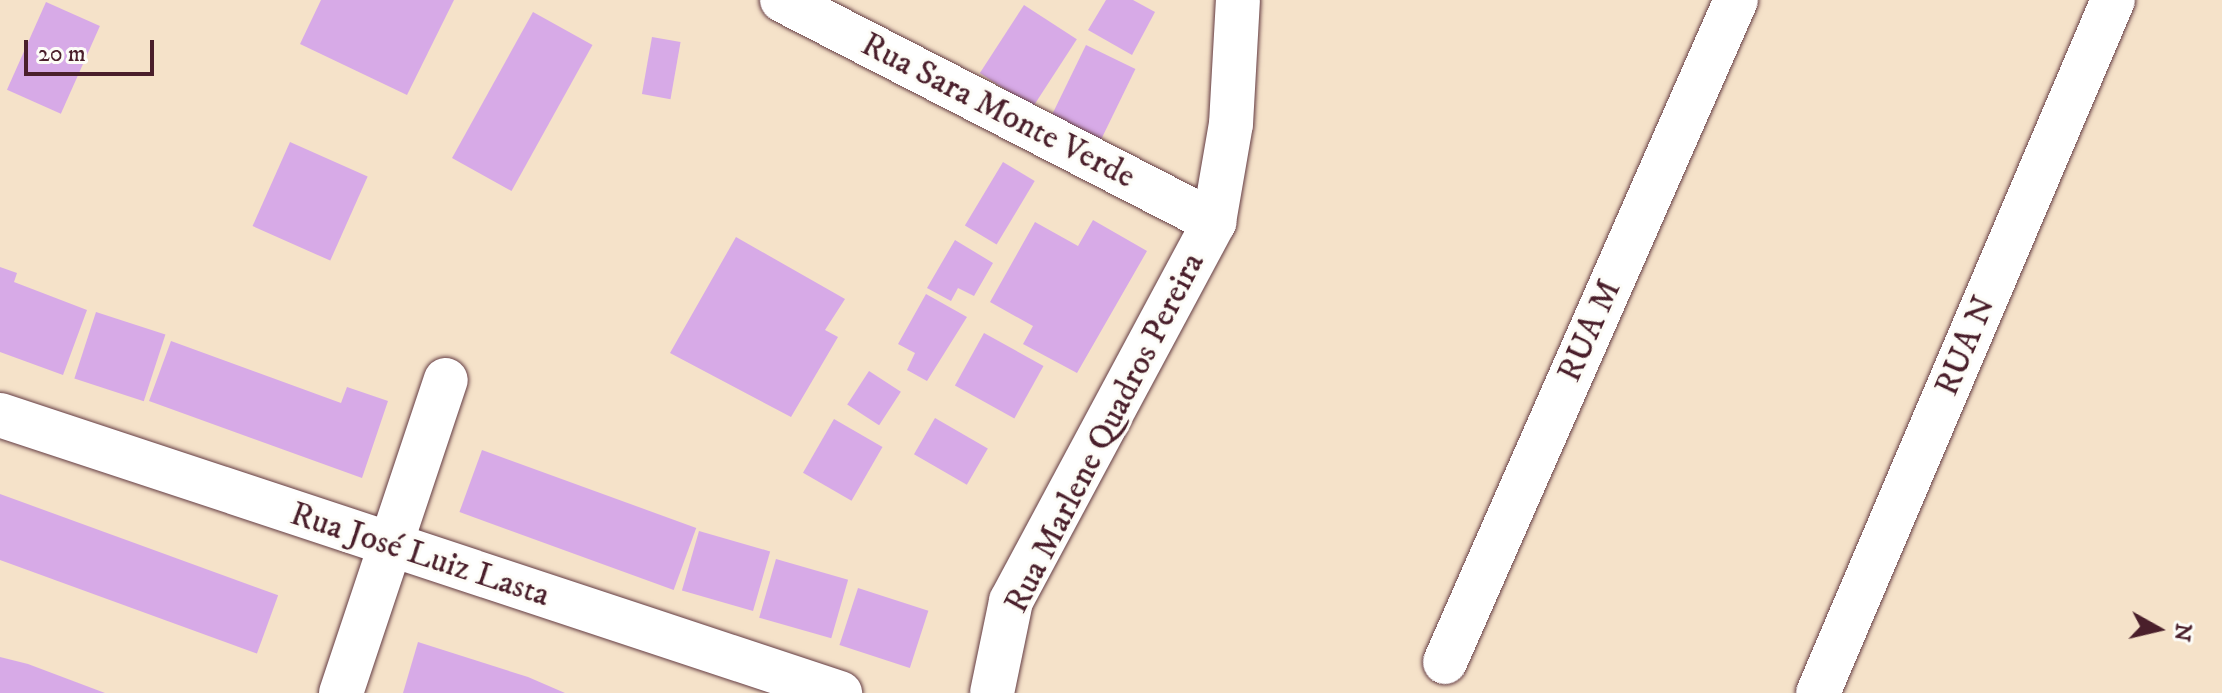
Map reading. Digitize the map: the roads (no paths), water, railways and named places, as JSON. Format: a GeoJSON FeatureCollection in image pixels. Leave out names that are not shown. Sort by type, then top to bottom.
{"type":"FeatureCollection","features":[{"type":"Feature","properties":{"kind":"street","name":"Rua Sara Monte Verde"},"geometry":{"type":"LineString","coordinates":[[782,0],[1214,222]]}},
{"type":"Feature","properties":{"kind":"street","name":"Rua Marlene Quadros Pereira"},"geometry":{"type":"LineString","coordinates":[[992,693],[1011,601],[1214,222],[1231,124],[1238,0]]}},
{"type":"Feature","properties":{"kind":"street","name":"RUA M"},"geometry":{"type":"LineString","coordinates":[[1445,662],[1736,0]]}},
{"type":"Feature","properties":{"kind":"street","name":"RUA N"},"geometry":{"type":"LineString","coordinates":[[1818,693],[2113,0]]}},
{"type":"Feature","properties":{"kind":"street"},"geometry":{"type":"LineString","coordinates":[[341,693],[446,380]]}},
{"type":"Feature","properties":{"kind":"street","name":"Rua José Luiz Lasta"},"geometry":{"type":"LineString","coordinates":[[0,415],[840,693]]}}]}
